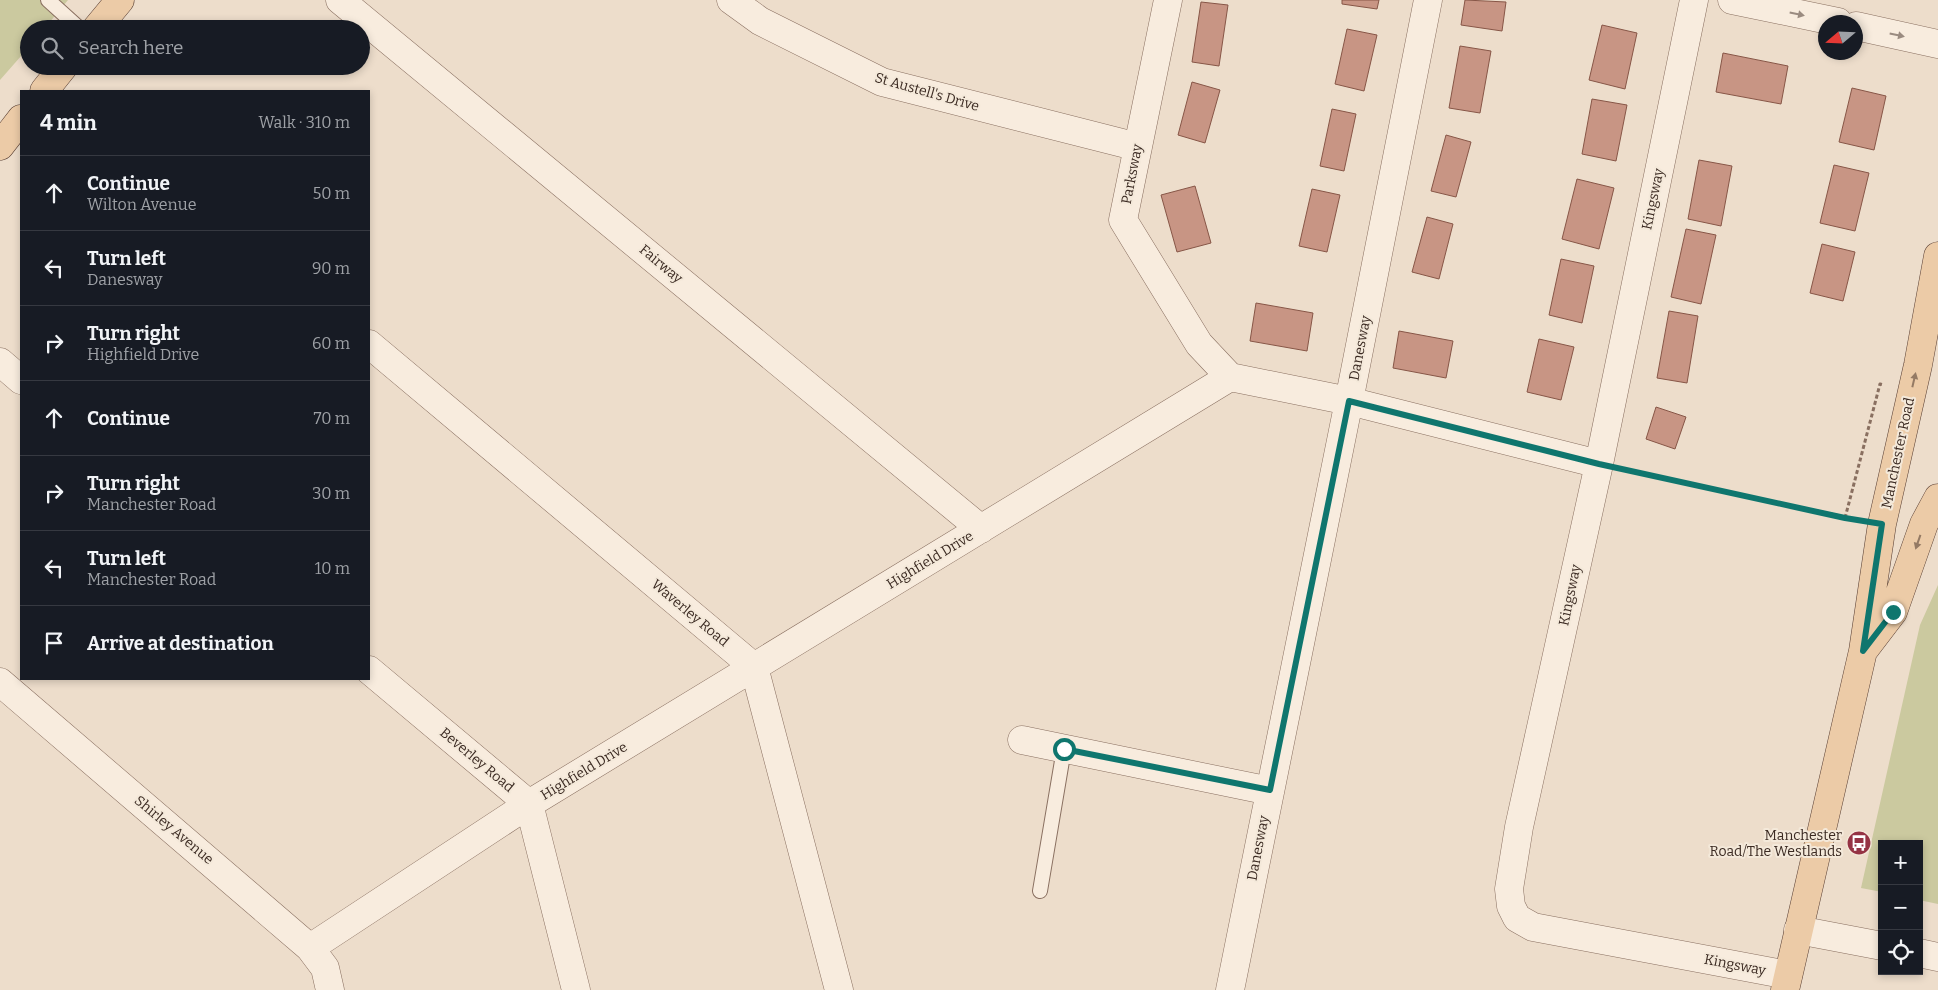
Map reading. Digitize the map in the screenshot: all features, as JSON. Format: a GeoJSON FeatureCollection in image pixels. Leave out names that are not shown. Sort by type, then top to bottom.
{"type":"FeatureCollection","features":[{"type":"Feature","properties":{"kind":"main road"},"geometry":{"type":"LineString","coordinates":[[103,20],[120,0]]}},
{"type":"Feature","properties":{"kind":"main road"},"geometry":{"type":"LineString","coordinates":[[0,146],[20,120]]}},
{"type":"Feature","properties":{"kind":"main road","name":"Manchester Road"},"geometry":{"type":"LineString","coordinates":[[1786,983],[1863,651],[1882,524],[1935,292],[1938,256]]}},
{"type":"Feature","properties":{"kind":"main road","name":"Manchester Road"},"geometry":{"type":"LineString","coordinates":[[1863,651],[1893,612],[1924,524],[1938,498]]}},
{"type":"Feature","properties":{"kind":"street","name":"Fairway"},"geometry":{"type":"LineString","coordinates":[[340,0],[364,20]]}},
{"type":"Feature","properties":{"kind":"street","name":"St Austell's Drive"},"geometry":{"type":"LineString","coordinates":[[731,0],[760,21],[882,82],[1138,147]]}},
{"type":"Feature","properties":{"kind":"street","name":"Parksway"},"geometry":{"type":"LineString","coordinates":[[1168,0],[1123,220],[1199,344],[1230,377]]}},
{"type":"Feature","properties":{"kind":"street","name":"Danesway"},"geometry":{"type":"LineString","coordinates":[[1230,990],[1428,0]]}},
{"type":"Feature","properties":{"kind":"street","name":"Kingsway"},"geometry":{"type":"LineString","coordinates":[[1694,0],[1599,464],[1508,889],[1511,906],[1518,918],[1533,927],[1786,983]]}},
{"type":"Feature","properties":{"kind":"street"},"geometry":{"type":"LineString","coordinates":[[1732,0],[1818,18]]}},
{"type":"Feature","properties":{"kind":"street","name":"Fairway"},"geometry":{"type":"LineString","coordinates":[[370,25],[981,529]]}},
{"type":"Feature","properties":{"kind":"street"},"geometry":{"type":"LineString","coordinates":[[1863,28],[1938,44]]}},
{"type":"Feature","properties":{"kind":"street","name":"Waverley Road"},"geometry":{"type":"LineString","coordinates":[[370,345],[754,667]]}},
{"type":"Feature","properties":{"kind":"street"},"geometry":{"type":"LineString","coordinates":[[0,362],[20,379]]}},
{"type":"Feature","properties":{"kind":"street","name":"Highfield Drive"},"geometry":{"type":"LineString","coordinates":[[310,948],[529,804],[1230,377]]}},
{"type":"Feature","properties":{"kind":"street"},"geometry":{"type":"LineString","coordinates":[[1230,377],[1349,401],[1599,464]]}},
{"type":"Feature","properties":{"kind":"street"},"geometry":{"type":"LineString","coordinates":[[754,667],[839,990]]}},
{"type":"Feature","properties":{"kind":"street","name":"Beverley Road"},"geometry":{"type":"LineString","coordinates":[[370,671],[529,804]]}},
{"type":"Feature","properties":{"kind":"street","name":"Shirley Avenue"},"geometry":{"type":"LineString","coordinates":[[0,682],[310,948],[325,968],[330,990]]}},
{"type":"Feature","properties":{"kind":"street"},"geometry":{"type":"LineString","coordinates":[[1022,740],[1270,790]]}},
{"type":"Feature","properties":{"kind":"street"},"geometry":{"type":"LineString","coordinates":[[529,804],[576,990]]}},
{"type":"Feature","properties":{"kind":"street"},"geometry":{"type":"LineString","coordinates":[[1798,930],[1878,945]]}},
{"type":"Feature","properties":{"kind":"street"},"geometry":{"type":"LineString","coordinates":[[1923,954],[1938,957]]}},
{"type":"Feature","properties":{"kind":"lane"},"geometry":{"type":"LineString","coordinates":[[48,0],[70,20]]}},
{"type":"Feature","properties":{"kind":"lane"},"geometry":{"type":"LineString","coordinates":[[1040,891],[1064,749]]}},
{"type":"Feature","properties":{"kind":"path"},"geometry":{"type":"LineString","coordinates":[[1845,518],[1880,384]]}},
{"type":"Feature","properties":{"kind":"path"},"geometry":{"type":"LineString","coordinates":[[1599,464],[1845,518],[1882,524]]}},
{"type":"Feature","properties":{"kind":"shaded area"},"geometry":{"type":"Polygon","coordinates":[[[0,0],[68,0],[51,20],[20,20],[20,57],[0,80],[0,0]]]}},
{"type":"Feature","properties":{"kind":"shaded area"},"geometry":{"type":"Polygon","coordinates":[[[1938,585],[1938,904],[1923,901],[1923,840],[1878,840],[1878,891],[1861,888],[1920,625],[1938,585]]]}},
{"type":"Feature","properties":{"kind":"building"},"geometry":{"type":"Polygon","coordinates":[[[1342,0],[1379,0],[1377,9],[1342,4],[1342,0]]]}},
{"type":"Feature","properties":{"kind":"building"},"geometry":{"type":"Polygon","coordinates":[[[1465,0],[1506,2],[1502,31],[1461,25],[1465,0]]]}},
{"type":"Feature","properties":{"kind":"building"},"geometry":{"type":"Polygon","coordinates":[[[1201,2],[1228,5],[1219,66],[1192,62],[1201,2]]]}},
{"type":"Feature","properties":{"kind":"building"},"geometry":{"type":"Polygon","coordinates":[[[1602,25],[1637,33],[1625,89],[1589,80],[1602,25]]]}},
{"type":"Feature","properties":{"kind":"building"},"geometry":{"type":"Polygon","coordinates":[[[1347,29],[1377,35],[1364,91],[1335,84],[1347,29]]]}},
{"type":"Feature","properties":{"kind":"building"},"geometry":{"type":"Polygon","coordinates":[[[1460,46],[1491,51],[1480,113],[1449,108],[1460,46]]]}},
{"type":"Feature","properties":{"kind":"building"},"geometry":{"type":"Polygon","coordinates":[[[1723,53],[1788,66],[1781,104],[1716,92],[1723,53]]]}},
{"type":"Feature","properties":{"kind":"building"},"geometry":{"type":"Polygon","coordinates":[[[1192,82],[1220,90],[1205,143],[1178,135],[1192,82]]]}},
{"type":"Feature","properties":{"kind":"building"},"geometry":{"type":"Polygon","coordinates":[[[1852,88],[1886,96],[1874,150],[1839,142],[1852,88]]]}},
{"type":"Feature","properties":{"kind":"building"},"geometry":{"type":"Polygon","coordinates":[[[1592,99],[1627,105],[1616,161],[1582,154],[1592,99]]]}},
{"type":"Feature","properties":{"kind":"building"},"geometry":{"type":"Polygon","coordinates":[[[1332,109],[1356,114],[1344,171],[1320,166],[1332,109]]]}},
{"type":"Feature","properties":{"kind":"building"},"geometry":{"type":"Polygon","coordinates":[[[1446,135],[1471,142],[1456,197],[1431,191],[1446,135]]]}},
{"type":"Feature","properties":{"kind":"building"},"geometry":{"type":"Polygon","coordinates":[[[1699,160],[1732,166],[1721,226],[1688,219],[1699,160]]]}},
{"type":"Feature","properties":{"kind":"building"},"geometry":{"type":"Polygon","coordinates":[[[1834,165],[1869,173],[1855,231],[1820,223],[1834,165]]]}},
{"type":"Feature","properties":{"kind":"building"},"geometry":{"type":"Polygon","coordinates":[[[1577,179],[1614,188],[1599,249],[1562,239],[1577,179]]]}},
{"type":"Feature","properties":{"kind":"building"},"geometry":{"type":"Polygon","coordinates":[[[1195,186],[1211,243],[1177,252],[1161,195],[1195,186]]]}},
{"type":"Feature","properties":{"kind":"building"},"geometry":{"type":"Polygon","coordinates":[[[1312,189],[1340,195],[1327,252],[1299,246],[1312,189]]]}},
{"type":"Feature","properties":{"kind":"building"},"geometry":{"type":"Polygon","coordinates":[[[1427,217],[1453,224],[1439,279],[1412,272],[1427,217]]]}},
{"type":"Feature","properties":{"kind":"building"},"geometry":{"type":"Polygon","coordinates":[[[1686,229],[1716,235],[1701,304],[1671,297],[1686,229]]]}},
{"type":"Feature","properties":{"kind":"building"},"geometry":{"type":"Polygon","coordinates":[[[1822,244],[1855,252],[1843,301],[1810,293],[1822,244]]]}},
{"type":"Feature","properties":{"kind":"building"},"geometry":{"type":"Polygon","coordinates":[[[1561,259],[1594,266],[1582,323],[1549,315],[1561,259]]]}},
{"type":"Feature","properties":{"kind":"building"},"geometry":{"type":"Polygon","coordinates":[[[1256,303],[1313,313],[1307,351],[1250,341],[1256,303]]]}},
{"type":"Feature","properties":{"kind":"building"},"geometry":{"type":"Polygon","coordinates":[[[1669,311],[1698,316],[1687,383],[1657,378],[1669,311]]]}},
{"type":"Feature","properties":{"kind":"building"},"geometry":{"type":"Polygon","coordinates":[[[1399,331],[1453,341],[1446,378],[1393,368],[1399,331]]]}},
{"type":"Feature","properties":{"kind":"building"},"geometry":{"type":"Polygon","coordinates":[[[1539,339],[1574,347],[1561,400],[1527,392],[1539,339]]]}},
{"type":"Feature","properties":{"kind":"building"},"geometry":{"type":"Polygon","coordinates":[[[1656,407],[1686,417],[1675,449],[1646,439],[1656,407]]]}},
{"type":"Feature","properties":{"kind":"place","name":"Manchester Road/The Westlands"},"geometry":{"type":"Point","coordinates":[1859,843]}},
{"type":"Feature","properties":{"kind":"route"},"geometry":{"type":"LineString","coordinates":[[1064,749],[1270,790],[1349,401],[1599,464],[1845,518],[1882,524],[1863,651],[1893,612]]}}]}
